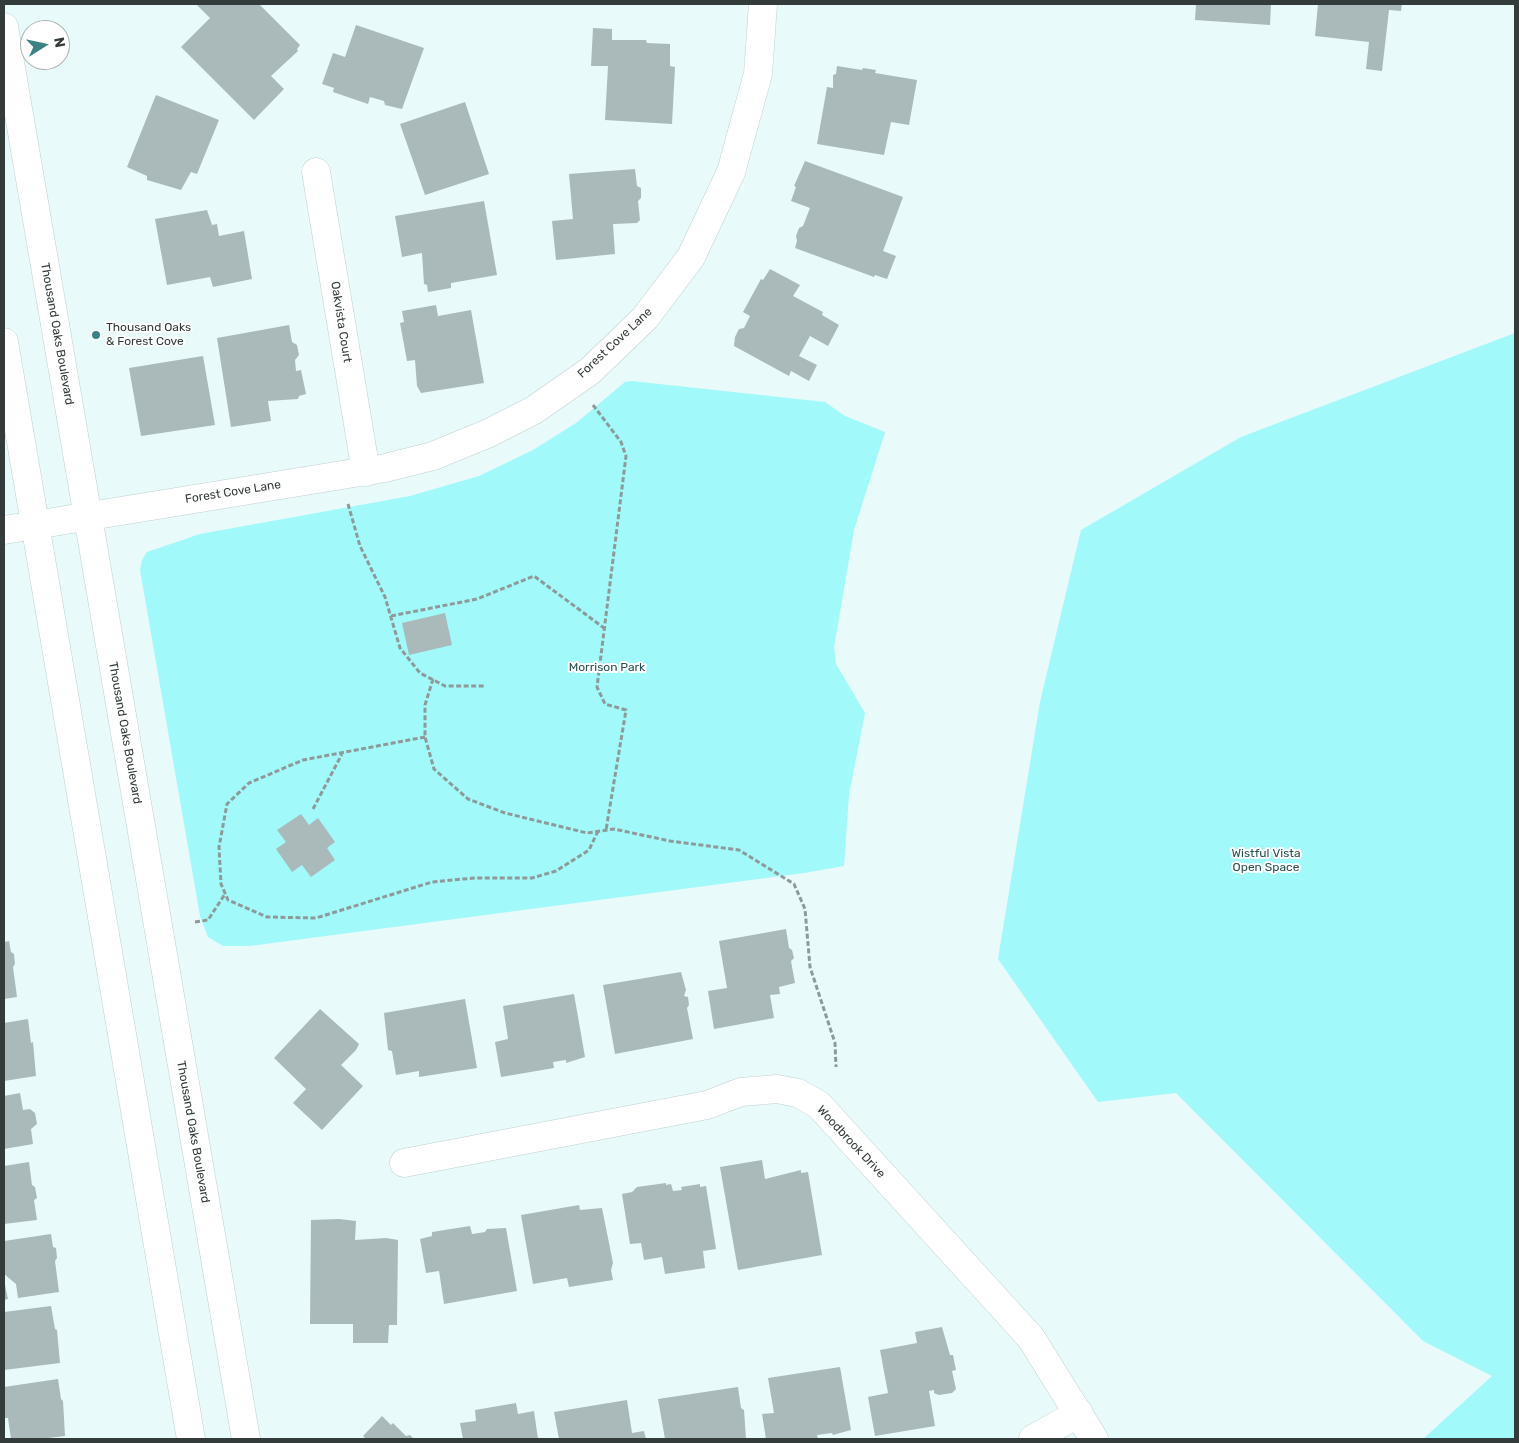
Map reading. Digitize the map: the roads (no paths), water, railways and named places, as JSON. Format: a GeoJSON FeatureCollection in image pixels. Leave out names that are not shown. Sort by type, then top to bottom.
{"type":"FeatureCollection","features":[{"type":"Feature","properties":{"kind":"main road","name":"Forest Cove Lane"},"geometry":{"type":"LineString","coordinates":[[4,530],[366,472],[433,456],[489,433],[534,410],[590,371],[645,318],[691,256],[732,172],[758,74],[763,4]]}},
{"type":"Feature","properties":{"kind":"main road","name":"Thousand Oaks Boulevard"},"geometry":{"type":"LineString","coordinates":[[4,27],[246,1439]]}},
{"type":"Feature","properties":{"kind":"main road","name":"Oakvista Court"},"geometry":{"type":"LineString","coordinates":[[316,172],[366,472]]}},
{"type":"Feature","properties":{"kind":"main road"},"geometry":{"type":"LineString","coordinates":[[4,342],[191,1439]]}},
{"type":"Feature","properties":{"kind":"main road","name":"Woodbrook Drive"},"geometry":{"type":"LineString","coordinates":[[404,1163],[707,1105],[741,1092],[777,1089],[798,1093],[819,1106],[1031,1338],[1094,1439]]}},
{"type":"Feature","properties":{"kind":"main road"},"geometry":{"type":"LineString","coordinates":[[1033,1439],[1078,1413]]}},
{"type":"Feature","properties":{"kind":"place","name":"Thousand Oaks & Forest Cove"},"geometry":{"type":"Point","coordinates":[96,335]}},
{"type":"Feature","properties":{"kind":"park label","name":"Morrison Park"},"geometry":{"type":"Point","coordinates":[607,668]}},
{"type":"Feature","properties":{"kind":"park label","name":"Wistful Vista Open Space"},"geometry":{"type":"Point","coordinates":[1266,861]}}]}
